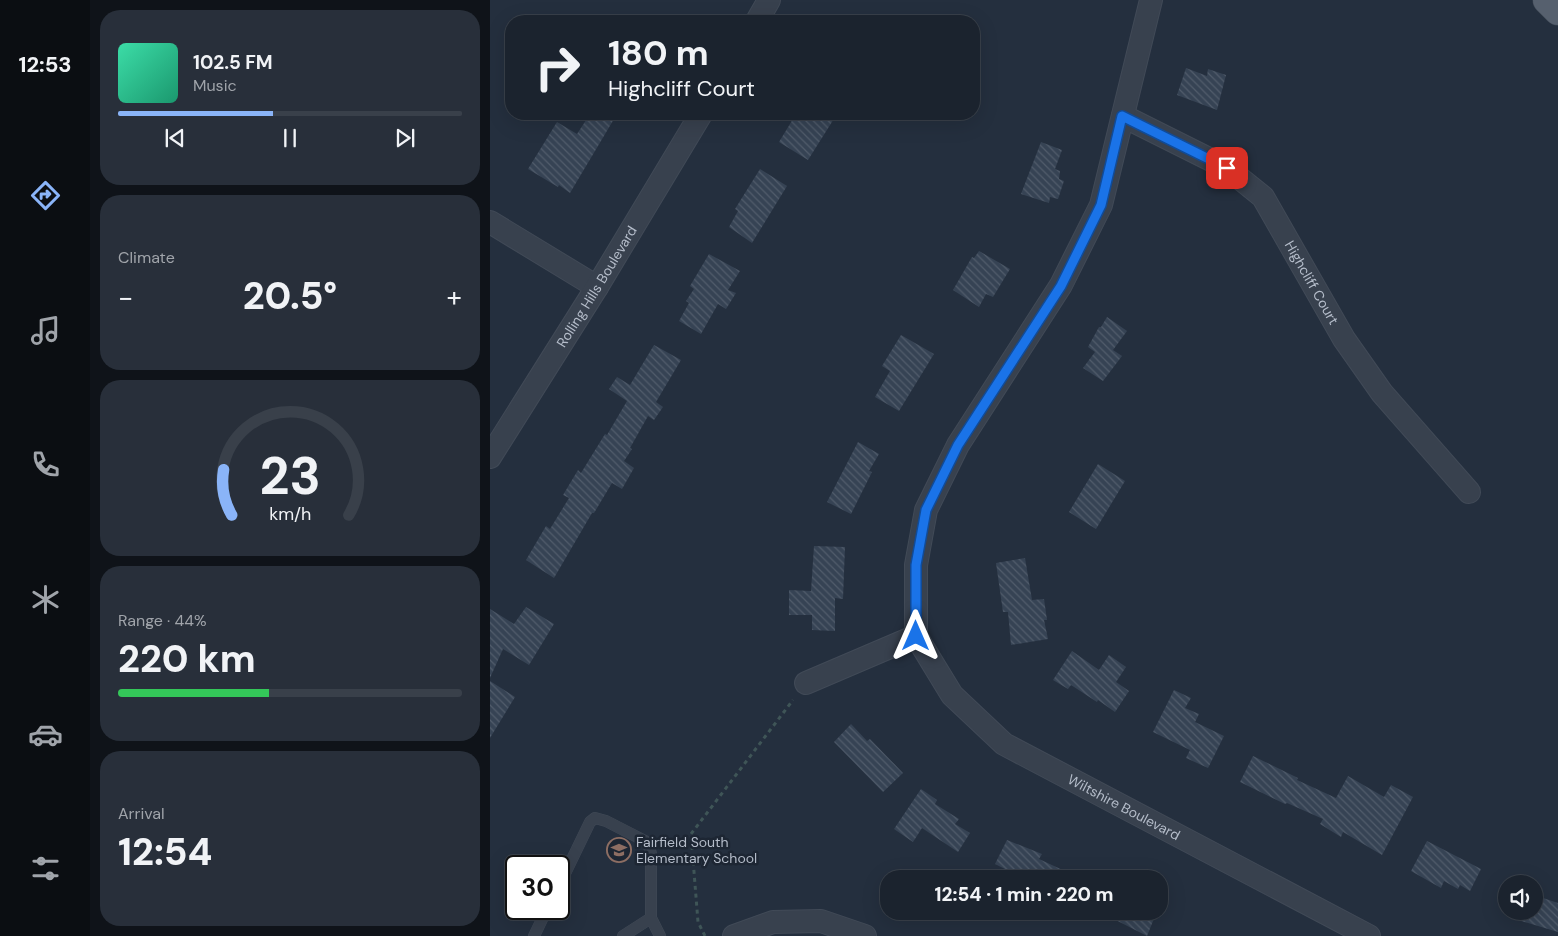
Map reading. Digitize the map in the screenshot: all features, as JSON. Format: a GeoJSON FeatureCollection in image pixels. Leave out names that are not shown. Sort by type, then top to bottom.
{"type":"FeatureCollection","features":[{"type":"Feature","properties":{"kind":"main road"},"geometry":{"type":"LineString","coordinates":[[1547,0],[1558,11]]}},
{"type":"Feature","properties":{"kind":"street"},"geometry":{"type":"LineString","coordinates":[[761,15],[770,0]]}},
{"type":"Feature","properties":{"kind":"street"},"geometry":{"type":"LineString","coordinates":[[806,683],[916,636],[916,565],[926,510],[958,445],[1061,286],[1101,205],[1151,0]]}},
{"type":"Feature","properties":{"kind":"street","name":"Highcliff Court"},"geometry":{"type":"LineString","coordinates":[[1122,116],[1227,168],[1263,197],[1344,339],[1382,393],[1469,492]]}},
{"type":"Feature","properties":{"kind":"street","name":"Rolling Hills Boulevard"},"geometry":{"type":"LineString","coordinates":[[490,457],[597,287],[697,120]]}},
{"type":"Feature","properties":{"kind":"street"},"geometry":{"type":"LineString","coordinates":[[490,222],[597,287]]}},
{"type":"Feature","properties":{"kind":"street","name":"Wiltshire Boulevard"},"geometry":{"type":"LineString","coordinates":[[916,636],[952,696],[1004,744],[1369,936]]}},
{"type":"Feature","properties":{"kind":"street"},"geometry":{"type":"LineString","coordinates":[[734,936],[773,922],[821,921],[864,936]]}},
{"type":"Feature","properties":{"kind":"lane"},"geometry":{"type":"LineString","coordinates":[[570,863],[590,822],[595,818],[599,818],[645,841],[649,846],[651,854],[651,918],[660,936]]}},
{"type":"Feature","properties":{"kind":"lane"},"geometry":{"type":"LineString","coordinates":[[623,936],[651,918]]}},
{"type":"Feature","properties":{"kind":"lane"},"geometry":{"type":"LineString","coordinates":[[534,936],[542,920]]}},
{"type":"Feature","properties":{"kind":"path"},"geometry":{"type":"LineString","coordinates":[[705,936],[698,922],[691,834],[806,683]]}},
{"type":"Feature","properties":{"kind":"building"},"geometry":{"type":"Polygon","coordinates":[[[1186,68],[1207,76],[1208,69],[1226,75],[1217,110],[1177,95],[1186,68]]]}},
{"type":"Feature","properties":{"kind":"building"},"geometry":{"type":"Polygon","coordinates":[[[586,120],[613,120],[570,193],[528,169],[557,122],[577,134],[586,120]]]}},
{"type":"Feature","properties":{"kind":"building"},"geometry":{"type":"Polygon","coordinates":[[[792,120],[833,120],[808,160],[779,142],[792,120]]]}},
{"type":"Feature","properties":{"kind":"building"},"geometry":{"type":"Polygon","coordinates":[[[1041,142],[1062,150],[1055,169],[1060,171],[1059,179],[1064,181],[1058,199],[1050,197],[1049,203],[1021,194],[1041,142]]]}},
{"type":"Feature","properties":{"kind":"building"},"geometry":{"type":"Polygon","coordinates":[[[760,169],[787,186],[752,243],[729,227],[738,211],[735,209],[760,169]]]}},
{"type":"Feature","properties":{"kind":"building"},"geometry":{"type":"Polygon","coordinates":[[[979,251],[1010,269],[993,297],[986,294],[979,307],[953,290],[972,257],[974,258],[979,251]]]}},
{"type":"Feature","properties":{"kind":"building"},"geometry":{"type":"Polygon","coordinates":[[[709,254],[740,271],[728,290],[736,293],[726,309],[718,304],[701,334],[679,321],[689,303],[686,301],[694,289],[690,286],[709,254]]]}},
{"type":"Feature","properties":{"kind":"building"},"geometry":{"type":"Polygon","coordinates":[[[1107,317],[1127,331],[1113,350],[1122,356],[1103,381],[1083,368],[1095,352],[1088,347],[1107,317]]]}},
{"type":"Feature","properties":{"kind":"building"},"geometry":{"type":"Polygon","coordinates":[[[901,335],[934,354],[899,411],[875,397],[890,371],[882,366],[901,335]]]}},
{"type":"Feature","properties":{"kind":"building"},"geometry":{"type":"Polygon","coordinates":[[[654,345],[681,360],[656,402],[663,407],[654,420],[648,416],[630,448],[632,449],[624,461],[634,468],[622,489],[612,483],[554,578],[526,560],[546,526],[550,529],[569,498],[563,495],[578,470],[581,473],[627,401],[609,389],[617,377],[630,385],[654,345]]]}},
{"type":"Feature","properties":{"kind":"building"},"geometry":{"type":"Polygon","coordinates":[[[858,442],[879,454],[869,471],[872,472],[851,514],[827,502],[858,442]]]}},
{"type":"Feature","properties":{"kind":"building"},"geometry":{"type":"Polygon","coordinates":[[[1098,464],[1125,481],[1096,529],[1069,512],[1098,464]]]}},
{"type":"Feature","properties":{"kind":"building"},"geometry":{"type":"Polygon","coordinates":[[[814,546],[845,547],[843,599],[835,598],[835,631],[812,630],[812,615],[789,615],[789,590],[811,591],[814,546]]]}},
{"type":"Feature","properties":{"kind":"building"},"geometry":{"type":"Polygon","coordinates":[[[1025,558],[1032,600],[1044,599],[1047,620],[1044,620],[1048,639],[1011,645],[1008,612],[1003,612],[996,563],[1025,558]]]}},
{"type":"Feature","properties":{"kind":"building"},"geometry":{"type":"Polygon","coordinates":[[[526,607],[554,624],[529,665],[503,649],[490,678],[490,609],[514,624],[526,607]]]}},
{"type":"Feature","properties":{"kind":"building"},"geometry":{"type":"Polygon","coordinates":[[[1072,651],[1099,670],[1109,655],[1126,667],[1116,682],[1129,691],[1115,712],[1071,685],[1068,689],[1053,680],[1072,651]]]}},
{"type":"Feature","properties":{"kind":"building"},"geometry":{"type":"Polygon","coordinates":[[[490,681],[515,697],[490,738],[490,681]]]}},
{"type":"Feature","properties":{"kind":"building"},"geometry":{"type":"Polygon","coordinates":[[[1174,690],[1191,698],[1185,708],[1199,714],[1195,722],[1224,736],[1208,768],[1186,758],[1190,750],[1153,732],[1174,690]]]}},
{"type":"Feature","properties":{"kind":"building"},"geometry":{"type":"Polygon","coordinates":[[[851,724],[867,741],[870,739],[903,773],[883,792],[834,742],[851,724]]]}},
{"type":"Feature","properties":{"kind":"building"},"geometry":{"type":"Polygon","coordinates":[[[1253,756],[1298,778],[1297,780],[1336,798],[1348,776],[1384,797],[1391,785],[1413,797],[1382,855],[1343,832],[1341,837],[1320,824],[1323,819],[1287,803],[1285,804],[1240,782],[1253,756]]]}},
{"type":"Feature","properties":{"kind":"building"},"geometry":{"type":"Polygon","coordinates":[[[921,789],[937,800],[935,804],[959,819],[955,824],[970,833],[958,852],[922,828],[913,842],[894,829],[921,789]]]}},
{"type":"Feature","properties":{"kind":"building"},"geometry":{"type":"Polygon","coordinates":[[[1007,840],[1042,854],[1039,859],[1063,870],[1007,870],[995,864],[1007,840]]]}},
{"type":"Feature","properties":{"kind":"building"},"geometry":{"type":"Polygon","coordinates":[[[1427,841],[1481,869],[1470,891],[1460,885],[1458,889],[1444,881],[1441,888],[1411,871],[1427,841]]]}},
{"type":"Feature","properties":{"kind":"building"},"geometry":{"type":"Polygon","coordinates":[[[1543,898],[1558,903],[1558,932],[1518,920],[1543,920],[1543,898]]]}},
{"type":"Feature","properties":{"kind":"building"},"geometry":{"type":"Polygon","coordinates":[[[1116,920],[1153,920],[1147,936],[1116,920]]]}},
{"type":"Feature","properties":{"kind":"place","name":"Fairfield South Elementary School"},"geometry":{"type":"Point","coordinates":[619,850]}},
{"type":"Feature","properties":{"kind":"route"},"geometry":{"type":"LineString","coordinates":[[916,636],[916,565],[926,510],[958,445],[1061,286],[1101,205],[1122,116],[1227,168]]}}]}
